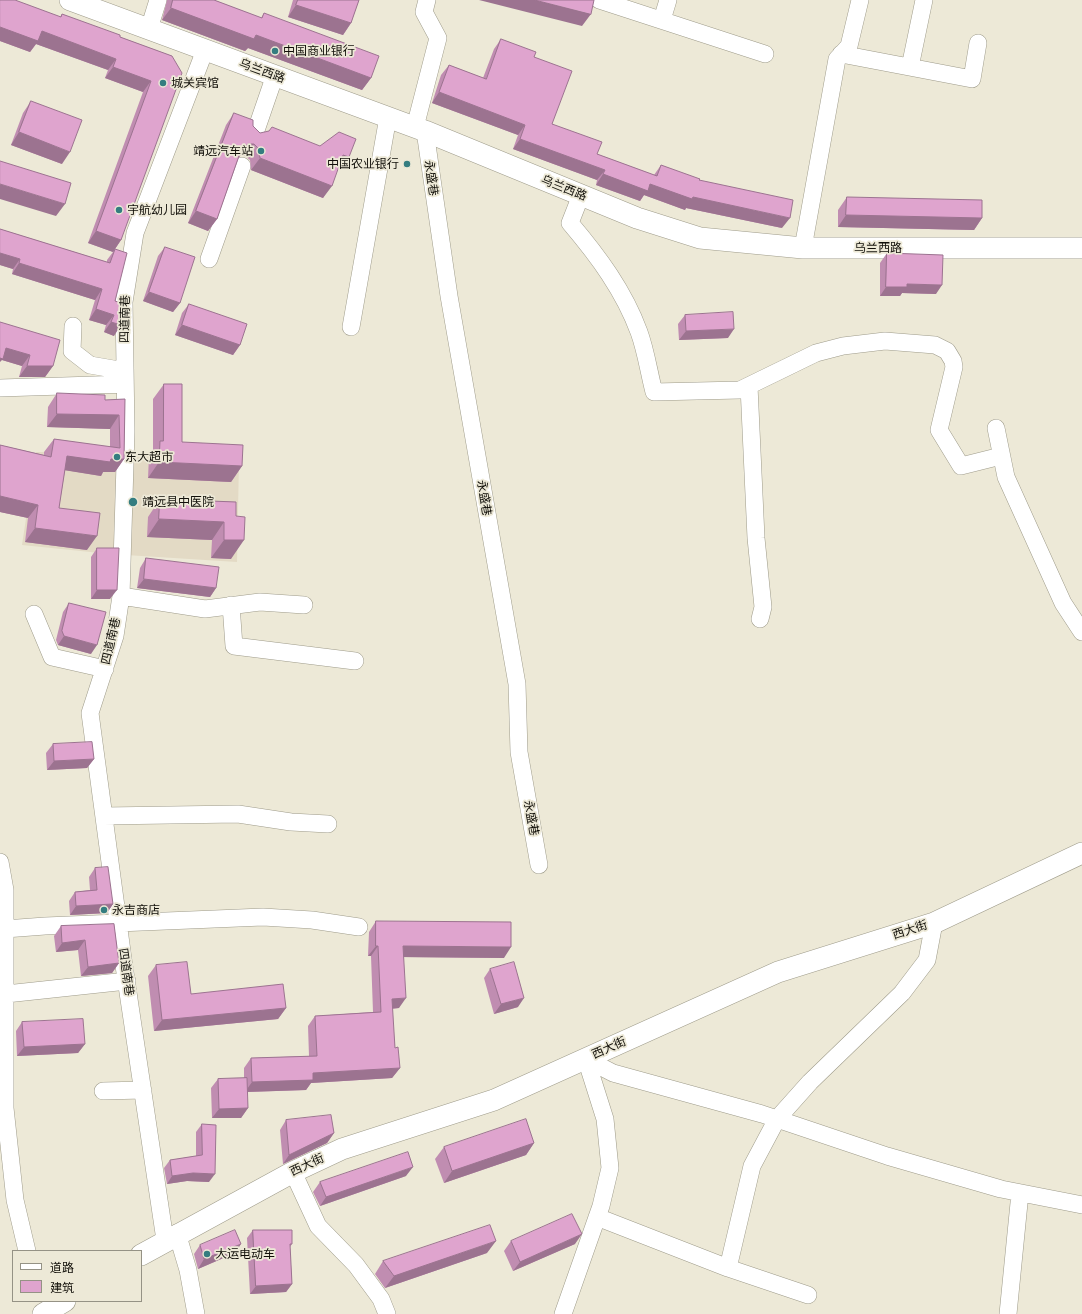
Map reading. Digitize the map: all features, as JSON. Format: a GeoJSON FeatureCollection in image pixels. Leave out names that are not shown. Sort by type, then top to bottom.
{"type":"FeatureCollection","features":[{"type":"Feature","properties":{"kind":"main road","name":"乌兰西路"},"geometry":{"type":"LineString","coordinates":[[70,0],[420,129],[637,218],[700,238],[803,248],[1082,248]]}},
{"type":"Feature","properties":{"kind":"main road","name":"西大街"},"geometry":{"type":"LineString","coordinates":[[142,1254],[171,1236],[293,1172],[342,1149],[494,1100],[778,972],[934,923],[1082,853]]}},
{"type":"Feature","properties":{"kind":"main road"},"geometry":{"type":"LineString","coordinates":[[42,1314],[63,1302]]}},
{"type":"Feature","properties":{"kind":"street"},"geometry":{"type":"LineString","coordinates":[[149,29],[158,0]]}},
{"type":"Feature","properties":{"kind":"street","name":"永盛巷"},"geometry":{"type":"LineString","coordinates":[[426,0],[424,12],[438,38],[420,129],[517,684],[519,752],[539,865]]}},
{"type":"Feature","properties":{"kind":"street"},"geometry":{"type":"LineString","coordinates":[[599,0],[765,54]]}},
{"type":"Feature","properties":{"kind":"street"},"geometry":{"type":"LineString","coordinates":[[662,20],[668,0]]}},
{"type":"Feature","properties":{"kind":"street"},"geometry":{"type":"LineString","coordinates":[[803,248],[837,59],[850,46],[860,0]]}},
{"type":"Feature","properties":{"kind":"street"},"geometry":{"type":"LineString","coordinates":[[910,67],[924,0]]}},
{"type":"Feature","properties":{"kind":"street"},"geometry":{"type":"LineString","coordinates":[[841,54],[972,79],[978,43]]}},
{"type":"Feature","properties":{"kind":"street","name":"四道南巷"},"geometry":{"type":"LineString","coordinates":[[196,1314],[188,1270],[171,1236],[143,1090],[90,713],[115,636],[121,596],[126,432],[124,302],[135,233],[205,50]]}},
{"type":"Feature","properties":{"kind":"street"},"geometry":{"type":"LineString","coordinates":[[254,136],[275,76]]}},
{"type":"Feature","properties":{"kind":"street"},"geometry":{"type":"LineString","coordinates":[[351,327],[388,117]]}},
{"type":"Feature","properties":{"kind":"street"},"geometry":{"type":"LineString","coordinates":[[209,259],[242,166]]}},
{"type":"Feature","properties":{"kind":"street"},"geometry":{"type":"LineString","coordinates":[[582,195],[570,223],[605,267],[631,313],[640,334],[654,392],[740,390],[816,353],[843,346],[885,341],[935,345],[947,351],[954,367],[939,430],[950,450],[961,466],[1001,456]]}},
{"type":"Feature","properties":{"kind":"street"},"geometry":{"type":"LineString","coordinates":[[73,326],[72,351],[90,365],[125,377]]}},
{"type":"Feature","properties":{"kind":"street"},"geometry":{"type":"LineString","coordinates":[[0,388],[125,377]]}},
{"type":"Feature","properties":{"kind":"street"},"geometry":{"type":"LineString","coordinates":[[749,386],[756,538],[763,607],[760,619]]}},
{"type":"Feature","properties":{"kind":"street"},"geometry":{"type":"LineString","coordinates":[[996,428],[1006,477],[1063,603],[1082,632]]}},
{"type":"Feature","properties":{"kind":"street"},"geometry":{"type":"LineString","coordinates":[[121,596],[205,609],[260,602],[304,605]]}},
{"type":"Feature","properties":{"kind":"street"},"geometry":{"type":"LineString","coordinates":[[231,605],[234,646],[355,661]]}},
{"type":"Feature","properties":{"kind":"street"},"geometry":{"type":"LineString","coordinates":[[34,614],[52,657],[105,669]]}},
{"type":"Feature","properties":{"kind":"street"},"geometry":{"type":"LineString","coordinates":[[104,816],[238,814],[291,822],[328,824]]}},
{"type":"Feature","properties":{"kind":"street"},"geometry":{"type":"LineString","coordinates":[[0,862],[5,890],[5,1108],[15,1200],[27,1250]]}},
{"type":"Feature","properties":{"kind":"street"},"geometry":{"type":"LineString","coordinates":[[5,929],[263,917],[312,920],[359,927]]}},
{"type":"Feature","properties":{"kind":"street"},"geometry":{"type":"LineString","coordinates":[[728,1268],[752,1166],[777,1119],[810,1082],[902,993],[927,960],[934,923]]}},
{"type":"Feature","properties":{"kind":"street"},"geometry":{"type":"LineString","coordinates":[[6,994],[127,981]]}},
{"type":"Feature","properties":{"kind":"street"},"geometry":{"type":"LineString","coordinates":[[586,1059],[613,1073],[777,1119],[887,1156],[1000,1189],[1082,1205]]}},
{"type":"Feature","properties":{"kind":"street"},"geometry":{"type":"LineString","coordinates":[[563,1314],[597,1217],[610,1168],[605,1119],[586,1059]]}},
{"type":"Feature","properties":{"kind":"street"},"geometry":{"type":"LineString","coordinates":[[103,1091],[143,1090]]}},
{"type":"Feature","properties":{"kind":"street"},"geometry":{"type":"LineString","coordinates":[[293,1172],[318,1226],[356,1265],[380,1298],[387,1314]]}},
{"type":"Feature","properties":{"kind":"street"},"geometry":{"type":"LineString","coordinates":[[1008,1314],[1020,1193]]}},
{"type":"Feature","properties":{"kind":"street"},"geometry":{"type":"LineString","coordinates":[[597,1217],[728,1268],[808,1295]]}},
{"type":"Feature","properties":{"kind":"street"},"geometry":{"type":"LineString","coordinates":[[38,1302],[42,1314]]}},
{"type":"Feature","properties":{"kind":"shaded area","name":"靖远县中医院"},"geometry":{"type":"Polygon","coordinates":[[[36,452],[105,452],[239,460],[237,562],[110,554],[22,545],[36,452]]]}},
{"type":"Feature","properties":{"kind":"building"},"geometry":{"type":"Polygon","coordinates":[[[0,0],[15,0],[61,17],[62,14],[120,35],[120,37],[172,56],[182,73],[121,240],[96,231],[151,81],[113,67],[116,59],[42,31],[38,41],[0,27],[0,0]]]}},
{"type":"Feature","properties":{"kind":"building"},"geometry":{"type":"Polygon","coordinates":[[[173,0],[214,0],[262,18],[264,13],[379,56],[371,78],[256,35],[254,39],[171,8],[173,0]]]}},
{"type":"Feature","properties":{"kind":"building"},"geometry":{"type":"Polygon","coordinates":[[[298,0],[359,0],[351,23],[296,5],[298,0]]]}},
{"type":"Feature","properties":{"kind":"building"},"geometry":{"type":"Polygon","coordinates":[[[535,0],[594,0],[591,14],[535,0]]]}},
{"type":"Feature","properties":{"kind":"building"},"geometry":{"type":"Polygon","coordinates":[[[501,39],[536,52],[534,57],[572,71],[552,124],[602,142],[597,154],[657,176],[661,165],[700,179],[699,180],[793,200],[790,218],[693,197],[692,199],[650,184],[648,191],[603,174],[605,170],[520,139],[525,125],[439,92],[449,65],[486,79],[501,39]]]}},
{"type":"Feature","properties":{"kind":"building"},"geometry":{"type":"Polygon","coordinates":[[[31,101],[82,120],[70,152],[19,132],[31,101]]]}},
{"type":"Feature","properties":{"kind":"building"},"geometry":{"type":"Polygon","coordinates":[[[234,113],[253,120],[253,126],[260,133],[269,131],[272,127],[320,146],[339,132],[356,139],[349,157],[343,155],[332,186],[260,158],[258,148],[254,144],[248,144],[241,150],[217,219],[196,211],[234,113]]]}},
{"type":"Feature","properties":{"kind":"building"},"geometry":{"type":"Polygon","coordinates":[[[0,161],[71,183],[65,204],[0,184],[0,161]]]}},
{"type":"Feature","properties":{"kind":"building"},"geometry":{"type":"Polygon","coordinates":[[[847,197],[982,200],[982,218],[846,215],[847,197]]]}},
{"type":"Feature","properties":{"kind":"building"},"geometry":{"type":"Polygon","coordinates":[[[0,229],[110,263],[115,249],[127,253],[115,301],[121,303],[121,325],[111,322],[114,315],[96,309],[102,289],[19,263],[20,259],[0,253],[0,229]]]}},
{"type":"Feature","properties":{"kind":"building"},"geometry":{"type":"Polygon","coordinates":[[[165,247],[195,257],[180,303],[149,292],[165,247]]]}},
{"type":"Feature","properties":{"kind":"building"},"geometry":{"type":"Polygon","coordinates":[[[887,253],[943,255],[942,285],[907,284],[907,287],[886,287],[887,253]]]}},
{"type":"Feature","properties":{"kind":"building"},"geometry":{"type":"Polygon","coordinates":[[[189,304],[247,324],[240,345],[182,325],[189,304]]]}},
{"type":"Feature","properties":{"kind":"building"},"geometry":{"type":"Polygon","coordinates":[[[733,312],[734,329],[686,331],[685,315],[733,312]]]}},
{"type":"Feature","properties":{"kind":"building"},"geometry":{"type":"Polygon","coordinates":[[[0,322],[60,340],[53,366],[27,366],[30,355],[6,348],[3,359],[0,358],[0,322]]]}},
{"type":"Feature","properties":{"kind":"building"},"geometry":{"type":"Polygon","coordinates":[[[164,384],[182,384],[182,442],[243,445],[242,466],[159,462],[160,441],[163,441],[164,384]]]}},
{"type":"Feature","properties":{"kind":"building"},"geometry":{"type":"Polygon","coordinates":[[[57,393],[105,395],[105,400],[125,399],[124,459],[111,459],[110,462],[67,456],[59,508],[100,513],[97,536],[35,528],[38,505],[0,496],[0,445],[51,457],[54,439],[120,448],[119,415],[57,414],[57,393]]]}},
{"type":"Feature","properties":{"kind":"building"},"geometry":{"type":"Polygon","coordinates":[[[160,499],[236,502],[236,516],[245,517],[244,540],[224,540],[224,522],[159,519],[160,499]]]}},
{"type":"Feature","properties":{"kind":"building"},"geometry":{"type":"Polygon","coordinates":[[[97,548],[119,548],[117,590],[97,590],[97,548]]]}},
{"type":"Feature","properties":{"kind":"building"},"geometry":{"type":"Polygon","coordinates":[[[146,558],[219,567],[216,588],[144,579],[146,558]]]}},
{"type":"Feature","properties":{"kind":"building"},"geometry":{"type":"Polygon","coordinates":[[[69,603],[106,612],[97,645],[64,636],[62,631],[69,603]]]}},
{"type":"Feature","properties":{"kind":"building"},"geometry":{"type":"Polygon","coordinates":[[[92,742],[94,759],[54,761],[53,744],[92,742]]]}},
{"type":"Feature","properties":{"kind":"building"},"geometry":{"type":"Polygon","coordinates":[[[108,867],[113,904],[76,906],[75,892],[97,890],[95,868],[108,867]]]}},
{"type":"Feature","properties":{"kind":"building"},"geometry":{"type":"Polygon","coordinates":[[[376,921],[511,922],[511,947],[403,946],[406,998],[392,999],[395,1048],[398,1047],[400,1068],[313,1073],[313,1080],[252,1082],[251,1058],[317,1056],[315,1016],[381,1012],[378,946],[376,946],[376,921]]]}},
{"type":"Feature","properties":{"kind":"building"},"geometry":{"type":"Polygon","coordinates":[[[114,924],[119,963],[88,967],[85,940],[62,943],[61,926],[114,924]]]}},
{"type":"Feature","properties":{"kind":"building"},"geometry":{"type":"Polygon","coordinates":[[[187,962],[191,994],[283,984],[286,1008],[162,1020],[156,965],[187,962]]]}},
{"type":"Feature","properties":{"kind":"building"},"geometry":{"type":"Polygon","coordinates":[[[514,962],[524,998],[501,1004],[490,969],[514,962]]]}},
{"type":"Feature","properties":{"kind":"building"},"geometry":{"type":"Polygon","coordinates":[[[83,1019],[85,1044],[24,1047],[22,1022],[83,1019]]]}},
{"type":"Feature","properties":{"kind":"building"},"geometry":{"type":"Polygon","coordinates":[[[247,1078],[248,1108],[219,1109],[218,1079],[247,1078]]]}},
{"type":"Feature","properties":{"kind":"building"},"geometry":{"type":"Polygon","coordinates":[[[331,1115],[334,1133],[289,1155],[286,1120],[331,1115]]]}},
{"type":"Feature","properties":{"kind":"building"},"geometry":{"type":"Polygon","coordinates":[[[526,1119],[534,1143],[452,1171],[444,1147],[526,1119]]]}},
{"type":"Feature","properties":{"kind":"building"},"geometry":{"type":"Polygon","coordinates":[[[202,1124],[216,1125],[215,1174],[193,1173],[172,1176],[170,1160],[202,1155],[202,1124]]]}},
{"type":"Feature","properties":{"kind":"building"},"geometry":{"type":"Polygon","coordinates":[[[408,1152],[413,1167],[326,1197],[320,1182],[408,1152]]]}},
{"type":"Feature","properties":{"kind":"building"},"geometry":{"type":"Polygon","coordinates":[[[572,1214],[582,1234],[520,1262],[511,1241],[572,1214]]]}},
{"type":"Feature","properties":{"kind":"building"},"geometry":{"type":"Polygon","coordinates":[[[490,1225],[496,1241],[394,1276],[383,1261],[490,1225]]]}},
{"type":"Feature","properties":{"kind":"building"},"geometry":{"type":"Polygon","coordinates":[[[235,1230],[241,1244],[204,1259],[200,1245],[235,1230]]]}},
{"type":"Feature","properties":{"kind":"building"},"geometry":{"type":"Polygon","coordinates":[[[253,1230],[292,1230],[292,1244],[290,1244],[292,1284],[256,1286],[253,1230]]]}},
{"type":"Feature","properties":{"kind":"place","name":"中国商业银行"},"geometry":{"type":"Point","coordinates":[275,51]}},
{"type":"Feature","properties":{"kind":"place","name":"城关宾馆"},"geometry":{"type":"Point","coordinates":[163,83]}},
{"type":"Feature","properties":{"kind":"place","name":"靖远汽车站"},"geometry":{"type":"Point","coordinates":[261,151]}},
{"type":"Feature","properties":{"kind":"place","name":"中国农业银行"},"geometry":{"type":"Point","coordinates":[407,164]}},
{"type":"Feature","properties":{"kind":"place","name":"宇航幼儿园"},"geometry":{"type":"Point","coordinates":[119,210]}},
{"type":"Feature","properties":{"kind":"place","name":"东大超市"},"geometry":{"type":"Point","coordinates":[117,457]}},
{"type":"Feature","properties":{"kind":"place","name":"靖远县中医院"},"geometry":{"type":"Point","coordinates":[133,502]}},
{"type":"Feature","properties":{"kind":"place","name":"永吉商店"},"geometry":{"type":"Point","coordinates":[104,910]}},
{"type":"Feature","properties":{"kind":"place","name":"大运电动车"},"geometry":{"type":"Point","coordinates":[207,1254]}}]}
